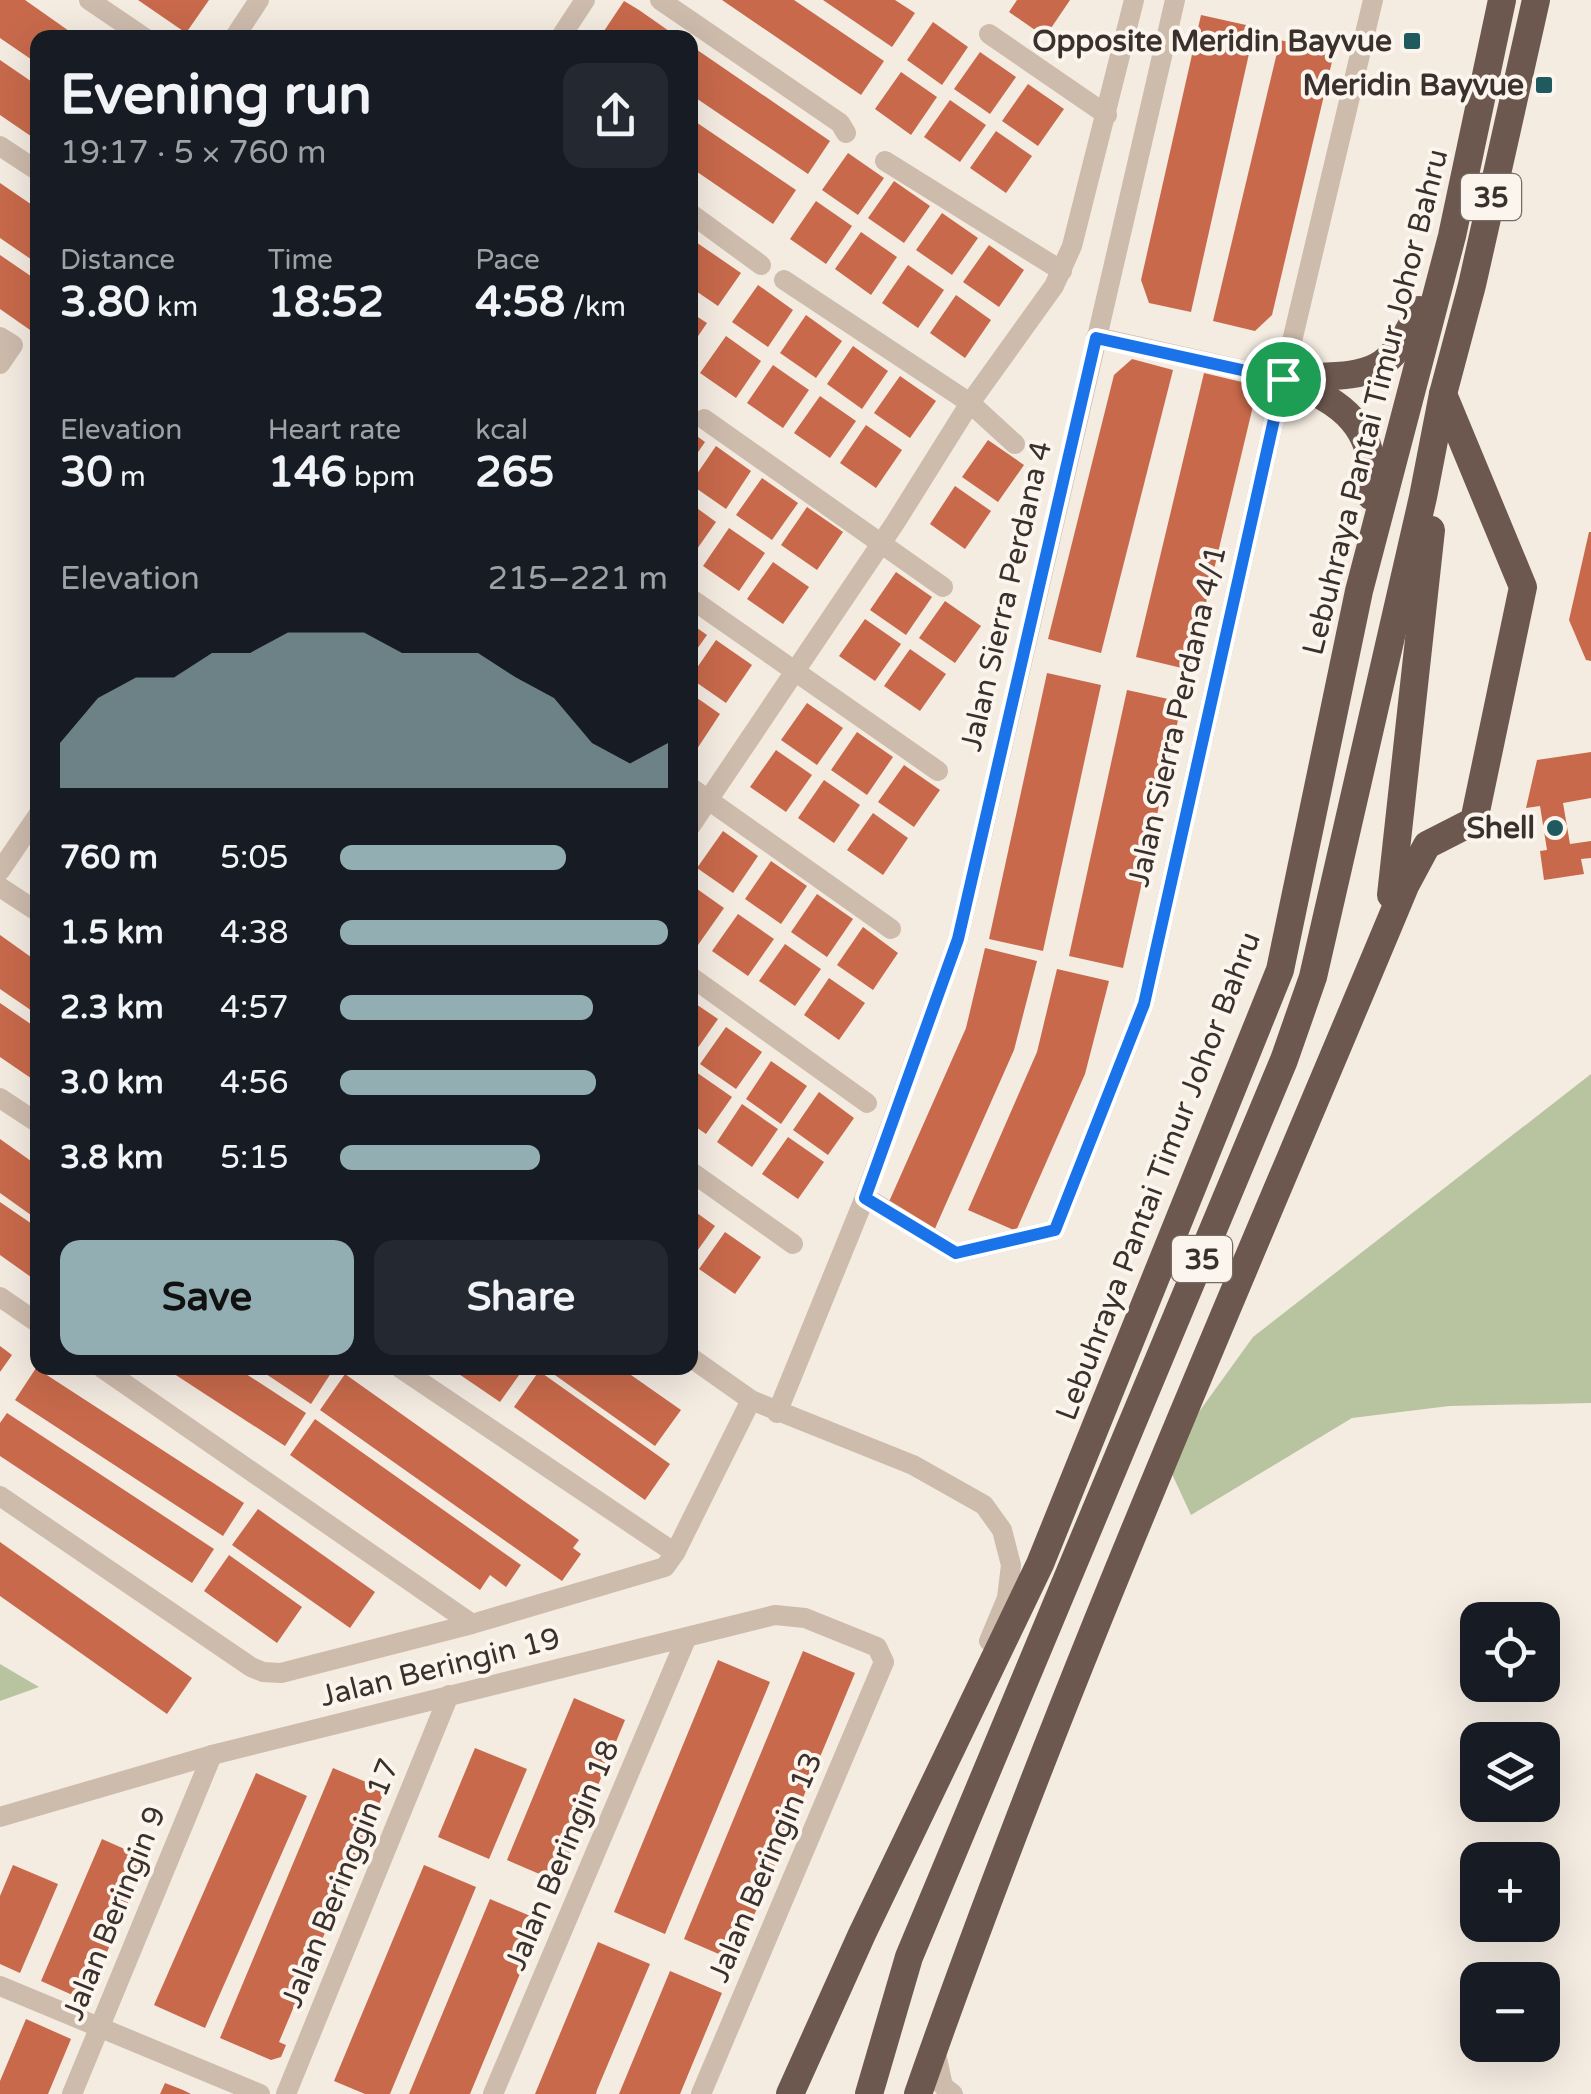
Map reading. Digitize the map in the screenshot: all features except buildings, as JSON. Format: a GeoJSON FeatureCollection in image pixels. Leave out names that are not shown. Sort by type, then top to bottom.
{"type":"FeatureCollection","features":[{"type":"Feature","properties":{"kind":"highway","name":"Lebuhraya Pantai Timur Johor Bahru"},"geometry":{"type":"LineString","coordinates":[[790,2094],[862,1934],[1040,1564],[1280,970],[1359,591],[1452,236],[1502,0]]}},
{"type":"Feature","properties":{"kind":"highway","name":"Lebuhraya Pantai Timur Johor Bahru"},"geometry":{"type":"LineString","coordinates":[[869,2094],[909,1958],[1284,1060],[1313,977],[1536,0]]}},
{"type":"Feature","properties":{"kind":"highway"},"geometry":{"type":"LineString","coordinates":[[1283,379],[1353,375],[1390,358],[1406,338],[1452,236]]}},
{"type":"Feature","properties":{"kind":"highway"},"geometry":{"type":"LineString","coordinates":[[1283,379],[1334,400],[1360,430],[1369,449],[1374,478],[1359,591]]}},
{"type":"Feature","properties":{"kind":"highway"},"geometry":{"type":"LineString","coordinates":[[918,2094],[1061,1714],[1386,931],[1423,849],[1438,836],[1474,820],[1522,587],[1443,394]]}},
{"type":"Feature","properties":{"kind":"highway"},"geometry":{"type":"LineString","coordinates":[[1386,931],[1402,813],[1443,394]]}},
{"type":"Feature","properties":{"kind":"street"},"geometry":{"type":"LineString","coordinates":[[89,0],[133,30]]}},
{"type":"Feature","properties":{"kind":"street"},"geometry":{"type":"LineString","coordinates":[[239,30],[259,0]]}},
{"type":"Feature","properties":{"kind":"street"},"geometry":{"type":"LineString","coordinates":[[565,30],[585,0]]}},
{"type":"Feature","properties":{"kind":"street"},"geometry":{"type":"LineString","coordinates":[[660,0],[840,123],[846,133]]}},
{"type":"Feature","properties":{"kind":"street"},"geometry":{"type":"LineString","coordinates":[[698,816],[881,544],[970,403],[1062,271],[1107,115],[1134,0]]}},
{"type":"Feature","properties":{"kind":"street","name":"Jalan Sierra Perdana 4"},"geometry":{"type":"LineString","coordinates":[[777,1412],[865,1198],[958,939],[1175,0]]}},
{"type":"Feature","properties":{"kind":"street","name":"Jalan Sierra Perdana 4/1"},"geometry":{"type":"LineString","coordinates":[[865,1198],[956,1253],[1055,1230],[1144,1004],[1283,379],[1373,0]]}},
{"type":"Feature","properties":{"kind":"street"},"geometry":{"type":"LineString","coordinates":[[990,34],[1107,115]]}},
{"type":"Feature","properties":{"kind":"street"},"geometry":{"type":"LineString","coordinates":[[0,146],[30,166]]}},
{"type":"Feature","properties":{"kind":"street"},"geometry":{"type":"LineString","coordinates":[[885,161],[1062,271]]}},
{"type":"Feature","properties":{"kind":"street"},"geometry":{"type":"LineString","coordinates":[[698,219],[761,265]]}},
{"type":"Feature","properties":{"kind":"street"},"geometry":{"type":"LineString","coordinates":[[784,280],[970,403],[1015,444]]}},
{"type":"Feature","properties":{"kind":"street"},"geometry":{"type":"LineString","coordinates":[[1096,338],[1283,379]]}},
{"type":"Feature","properties":{"kind":"street"},"geometry":{"type":"LineString","coordinates":[[0,364],[6,341]]}},
{"type":"Feature","properties":{"kind":"street"},"geometry":{"type":"LineString","coordinates":[[704,419],[943,587]]}},
{"type":"Feature","properties":{"kind":"street"},"geometry":{"type":"LineString","coordinates":[[698,604],[938,771]]}},
{"type":"Feature","properties":{"kind":"street"},"geometry":{"type":"LineString","coordinates":[[698,792],[891,930]]}},
{"type":"Feature","properties":{"kind":"street"},"geometry":{"type":"LineString","coordinates":[[0,870],[30,827]]}},
{"type":"Feature","properties":{"kind":"street"},"geometry":{"type":"LineString","coordinates":[[0,887],[30,907]]}},
{"type":"Feature","properties":{"kind":"street"},"geometry":{"type":"LineString","coordinates":[[698,982],[867,1103]]}},
{"type":"Feature","properties":{"kind":"street"},"geometry":{"type":"LineString","coordinates":[[0,1098],[30,1118]]}},
{"type":"Feature","properties":{"kind":"street"},"geometry":{"type":"LineString","coordinates":[[698,1177],[793,1244]]}},
{"type":"Feature","properties":{"kind":"street"},"geometry":{"type":"LineString","coordinates":[[0,1297],[30,1318]]}},
{"type":"Feature","properties":{"kind":"street"},"geometry":{"type":"LineString","coordinates":[[698,1364],[751,1400],[912,1465],[976,1498],[993,1516],[1008,1548],[1008,1598],[880,1869],[862,1934]]}},
{"type":"Feature","properties":{"kind":"street"},"geometry":{"type":"LineString","coordinates":[[112,1375],[472,1624]]}},
{"type":"Feature","properties":{"kind":"street"},"geometry":{"type":"LineString","coordinates":[[410,1375],[675,1554]]}},
{"type":"Feature","properties":{"kind":"street"},"geometry":{"type":"LineString","coordinates":[[0,1496],[251,1667],[281,1673],[472,1624],[664,1568],[675,1554],[751,1400]]}},
{"type":"Feature","properties":{"kind":"street","name":"Jalan Beringin 19"},"geometry":{"type":"LineString","coordinates":[[0,1817],[212,1755],[775,1615],[806,1618],[877,1647],[884,1662]]}},
{"type":"Feature","properties":{"kind":"street","name":"Jalan Beringin 18"},"geometry":{"type":"LineString","coordinates":[[492,2094],[686,1638]]}},
{"type":"Feature","properties":{"kind":"street","name":"Jalan Beringin 13"},"geometry":{"type":"LineString","coordinates":[[701,2094],[884,1662]]}},
{"type":"Feature","properties":{"kind":"street","name":"Jalan Beringgin 17"},"geometry":{"type":"LineString","coordinates":[[286,2094],[449,1695]]}},
{"type":"Feature","properties":{"kind":"street","name":"Jalan Beringin 9"},"geometry":{"type":"LineString","coordinates":[[72,2094],[212,1755]]}},
{"type":"Feature","properties":{"kind":"street"},"geometry":{"type":"LineString","coordinates":[[0,1986],[260,2094]]}},
{"type":"Feature","properties":{"kind":"street"},"geometry":{"type":"LineString","coordinates":[[935,2047],[936,2068],[943,2086],[953,2094]]}},
{"type":"Feature","properties":{"kind":"green space"},"geometry":{"type":"Polygon","coordinates":[[[1591,1074],[1591,1403],[1449,1406],[1352,1418],[1191,1515],[1165,1459],[1253,1337],[1591,1074]]]}},
{"type":"Feature","properties":{"kind":"green space"},"geometry":{"type":"Polygon","coordinates":[[[0,1664],[39,1687],[0,1701],[0,1664]]]}},
{"type":"Feature","properties":{"kind":"place","name":"Opposite Meridin Bayvue"},"geometry":{"type":"Point","coordinates":[1412,41]}},
{"type":"Feature","properties":{"kind":"place","name":"Meridin Bayvue"},"geometry":{"type":"Point","coordinates":[1544,85]}},
{"type":"Feature","properties":{"kind":"place","name":"Shell"},"geometry":{"type":"Point","coordinates":[1555,828]}},
{"type":"Feature","properties":{"kind":"route"},"geometry":{"type":"LineString","coordinates":[[1096,338],[1283,379],[1144,1004],[1135,1030],[1055,1230],[968,1252],[950,1252],[865,1198],[958,939],[1096,338]]}}]}
